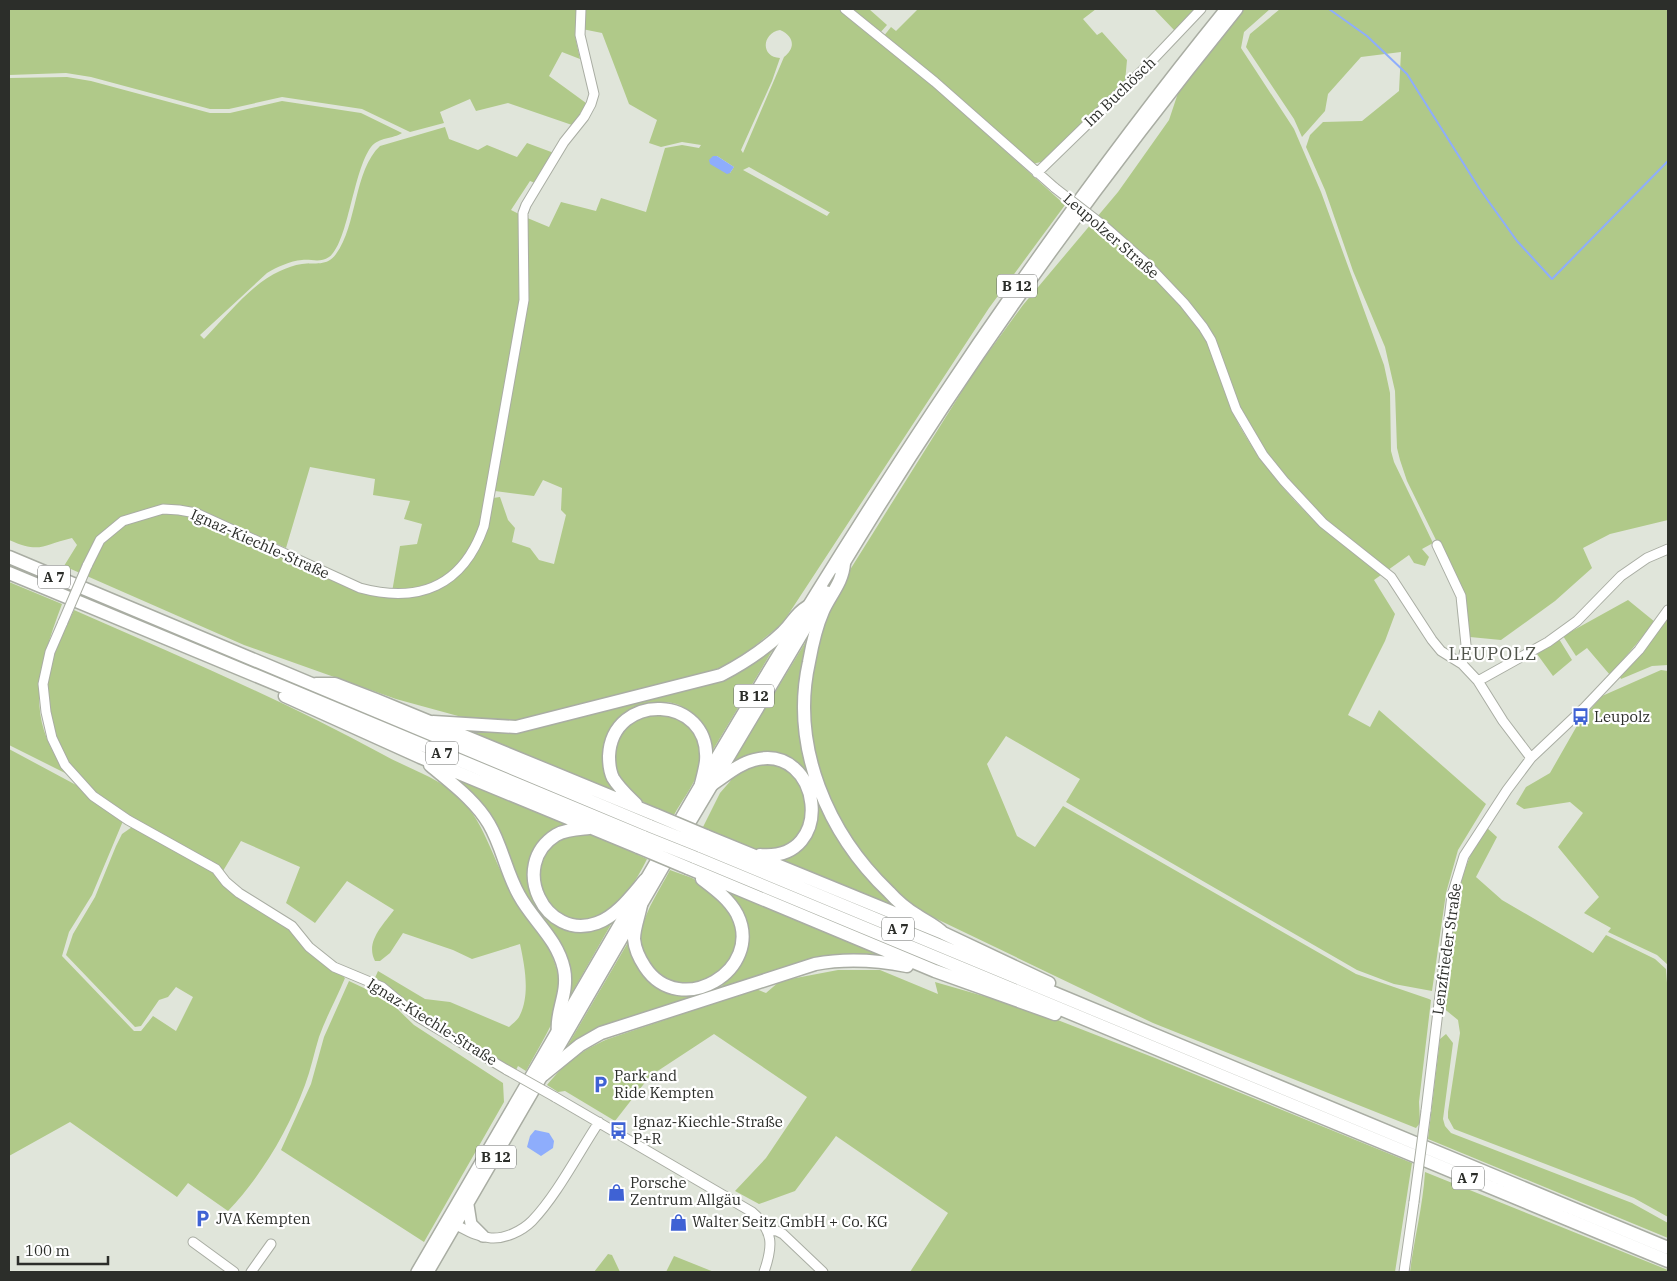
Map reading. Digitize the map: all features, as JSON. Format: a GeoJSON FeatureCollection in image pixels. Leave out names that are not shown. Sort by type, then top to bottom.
{"type":"FeatureCollection","features":[{"type":"Feature","properties":{"kind":"highway","name":"A 7"},"geometry":{"type":"LineString","coordinates":[[9,557],[1081,1017],[1668,1261]]}},
{"type":"Feature","properties":{"kind":"highway"},"geometry":{"type":"LineString","coordinates":[[844,563],[844,574],[823,611],[808,665],[805,724],[816,777],[833,821],[864,867],[917,916],[935,925],[943,933]]}},
{"type":"Feature","properties":{"kind":"highway","name":"A 7"},"geometry":{"type":"LineString","coordinates":[[9,573],[240,670],[647,831]]}},
{"type":"Feature","properties":{"kind":"highway","name":"A 7"},"geometry":{"type":"LineString","coordinates":[[433,722],[516,727],[721,675],[745,663],[770,644],[785,630],[797,613],[807,608]]}},
{"type":"Feature","properties":{"kind":"highway"},"geometry":{"type":"LineString","coordinates":[[240,670],[255,682],[420,757],[592,828]]}},
{"type":"Feature","properties":{"kind":"highway","name":"A 7"},"geometry":{"type":"LineString","coordinates":[[308,684],[335,684],[433,722],[639,808]]}},
{"type":"Feature","properties":{"kind":"highway"},"geometry":{"type":"LineString","coordinates":[[647,831],[639,808],[612,777],[609,761],[610,747],[614,734],[624,722],[635,714],[649,709],[664,707],[689,718],[696,727],[706,750],[706,784],[755,760],[768,759],[782,762],[792,767],[801,776],[809,789],[813,803],[811,820],[806,833],[796,846],[784,853],[770,856],[746,852],[697,852]]}},
{"type":"Feature","properties":{"kind":"highway"},"geometry":{"type":"LineString","coordinates":[[420,757],[461,791],[478,808],[489,825],[519,896],[546,931],[559,952],[566,989],[557,1023],[558,1032]]}},
{"type":"Feature","properties":{"kind":"highway"},"geometry":{"type":"LineString","coordinates":[[646,880],[612,915],[598,923],[582,926],[567,924],[546,910],[538,899],[532,877],[539,852],[556,835],[566,831],[592,828],[647,831],[697,852],[935,971],[1065,1017],[1081,1017]]}},
{"type":"Feature","properties":{"kind":"highway","name":"A 7"},"geometry":{"type":"LineString","coordinates":[[697,852],[1096,1011],[1668,1248]]}},
{"type":"Feature","properties":{"kind":"highway"},"geometry":{"type":"LineString","coordinates":[[641,905],[634,937],[636,950],[648,972],[667,985],[690,990],[703,988],[719,980],[732,968],[738,955],[741,927],[730,904],[720,893],[697,852]]}},
{"type":"Feature","properties":{"kind":"highway"},"geometry":{"type":"LineString","coordinates":[[746,852],[943,933],[1074,995],[1096,1011]]}},
{"type":"Feature","properties":{"kind":"highway"},"geometry":{"type":"LineString","coordinates":[[543,1075],[580,1045],[601,1033],[815,964],[841,959],[879,960],[924,972],[935,971]]}},
{"type":"Feature","properties":{"kind":"main road","name":"B 12"},"geometry":{"type":"LineString","coordinates":[[417,1272],[452,1223],[468,1205],[641,905],[706,784],[807,608],[915,436],[995,316],[1097,174],[1226,9]]}},
{"type":"Feature","properties":{"kind":"main road","name":"B 12"},"geometry":{"type":"LineString","coordinates":[[428,1272],[488,1148],[527,1086],[646,880],[933,424],[1030,282],[1104,180],[1237,9]]}},
{"type":"Feature","properties":{"kind":"main road"},"geometry":{"type":"LineString","coordinates":[[468,1205],[472,1224],[483,1236]]}},
{"type":"Feature","properties":{"kind":"street","name":"Ignaz-Kiechle-Straße"},"geometry":{"type":"LineString","coordinates":[[581,9],[580,35],[594,94],[584,117],[564,142],[523,213],[524,300],[484,526],[473,553],[443,583],[426,590],[397,595],[378,593],[360,588],[196,513],[163,509],[123,521],[94,547],[50,652],[43,684],[46,712],[52,738],[65,765],[93,796],[128,820],[216,868],[226,882],[239,894],[292,926],[309,948],[334,967],[382,987],[418,1017],[599,1122]]}},
{"type":"Feature","properties":{"kind":"street","name":"Leupolzer Straße"},"geometry":{"type":"LineString","coordinates":[[844,9],[935,82],[1037,173],[1104,226],[1145,262],[1184,303],[1211,340],[1236,409],[1258,448],[1284,481],[1323,523],[1391,577],[1432,640],[1441,651],[1462,664],[1478,682],[1503,722],[1531,758]]}},
{"type":"Feature","properties":{"kind":"street","name":"Im Buchösch"},"geometry":{"type":"LineString","coordinates":[[1037,173],[1144,69],[1201,9]]}},
{"type":"Feature","properties":{"kind":"street"},"geometry":{"type":"LineString","coordinates":[[1437,545],[1460,596],[1466,645],[1462,664]]}},
{"type":"Feature","properties":{"kind":"street"},"geometry":{"type":"LineString","coordinates":[[1478,682],[1548,642],[1577,621],[1621,576],[1647,558],[1668,549]]}},
{"type":"Feature","properties":{"kind":"street","name":"Lenzfrieder Straße"},"geometry":{"type":"LineString","coordinates":[[1404,1272],[1426,1111],[1452,894],[1461,866],[1472,840],[1531,758],[1634,657],[1668,610]]}},
{"type":"Feature","properties":{"kind":"street"},"geometry":{"type":"LineString","coordinates":[[452,1223],[474,1235],[492,1238],[510,1235],[532,1221],[599,1122],[752,1212],[763,1222],[768,1230],[770,1247],[764,1272]]}},
{"type":"Feature","properties":{"kind":"street"},"geometry":{"type":"LineString","coordinates":[[768,1230],[783,1234],[823,1272]]}},
{"type":"Feature","properties":{"kind":"street"},"geometry":{"type":"LineString","coordinates":[[193,1242],[234,1272]]}},
{"type":"Feature","properties":{"kind":"street"},"geometry":{"type":"LineString","coordinates":[[251,1272],[271,1244]]}},
{"type":"Feature","properties":{"kind":"green space"},"geometry":{"type":"Polygon","coordinates":[[[9,9],[579,9],[575,36],[580,59],[562,52],[549,76],[586,103],[582,115],[572,125],[508,103],[476,111],[470,99],[440,112],[444,123],[410,132],[362,109],[282,97],[229,109],[210,109],[91,77],[66,73],[9,75],[9,9]]]}},
{"type":"Feature","properties":{"kind":"green space"},"geometry":{"type":"Polygon","coordinates":[[[584,9],[840,9],[859,27],[906,61],[1065,205],[989,308],[782,624],[741,657],[717,669],[516,721],[469,719],[396,699],[244,645],[64,566],[77,545],[72,538],[41,547],[28,547],[9,540],[9,78],[67,77],[91,81],[210,113],[230,113],[282,101],[361,113],[402,133],[378,141],[371,147],[360,172],[346,223],[336,250],[326,259],[293,262],[267,273],[200,335],[204,339],[259,284],[280,271],[302,264],[329,261],[336,254],[348,229],[365,169],[380,146],[445,127],[449,139],[478,150],[487,145],[517,157],[527,143],[554,153],[535,183],[530,181],[511,210],[521,215],[523,285],[480,526],[473,542],[457,566],[437,580],[410,589],[392,592],[400,546],[417,544],[422,524],[404,519],[410,501],[373,495],[375,479],[310,467],[286,548],[196,510],[195,516],[358,591],[397,598],[427,593],[465,568],[483,540],[493,498],[500,497],[508,520],[515,528],[512,542],[530,548],[539,560],[554,564],[566,515],[561,510],[562,488],[543,480],[534,496],[495,491],[493,489],[522,322],[525,217],[549,227],[561,202],[596,211],[601,198],[646,212],[665,148],[682,145],[699,148],[701,145],[682,142],[661,147],[649,143],[657,120],[629,104],[602,33],[582,29],[584,9]],[[780,30],[774,32],[767,40],[766,49],[769,54],[780,58],[772,81],[741,150],[743,153],[784,57],[792,46],[788,35],[780,30]],[[713,156],[730,173],[734,167],[717,156],[713,156]],[[749,167],[743,170],[827,216],[830,212],[749,167]]]}},
{"type":"Feature","properties":{"kind":"green space"},"geometry":{"type":"Polygon","coordinates":[[[849,9],[869,9],[887,25],[879,34],[849,9]]]}},
{"type":"Feature","properties":{"kind":"green space"},"geometry":{"type":"Polygon","coordinates":[[[918,9],[1096,9],[1083,19],[1097,35],[1102,32],[1127,60],[1125,82],[1041,162],[1032,164],[883,37],[891,27],[896,31],[918,9]]]}},
{"type":"Feature","properties":{"kind":"green space"},"geometry":{"type":"Polygon","coordinates":[[[1154,9],[1197,9],[1175,31],[1154,9]]]}},
{"type":"Feature","properties":{"kind":"green space"},"geometry":{"type":"Polygon","coordinates":[[[1243,9],[1270,9],[1244,32],[1241,48],[1294,129],[1321,192],[1384,365],[1390,393],[1391,451],[1394,462],[1433,543],[1422,549],[1429,557],[1425,566],[1414,563],[1409,555],[1374,580],[1395,614],[1385,641],[1348,715],[1370,727],[1379,710],[1486,804],[1458,850],[1446,893],[1432,991],[1394,984],[1357,970],[1066,802],[1080,779],[1006,736],[987,764],[1017,836],[1035,847],[1063,806],[1356,974],[1431,1000],[1419,1102],[1420,1123],[1416,1128],[1153,1023],[920,911],[892,890],[867,864],[837,820],[820,776],[810,723],[809,696],[818,641],[828,612],[848,573],[974,372],[1023,305],[1118,192],[1169,120],[1180,87],[1243,9]],[[1106,223],[1101,229],[1159,281],[1186,310],[1211,351],[1225,394],[1243,432],[1272,474],[1326,531],[1345,547],[1365,560],[1368,553],[1325,521],[1286,479],[1266,453],[1239,407],[1213,339],[1205,325],[1186,301],[1147,259],[1106,223]]]}},
{"type":"Feature","properties":{"kind":"green space"},"geometry":{"type":"Polygon","coordinates":[[[1280,9],[1668,9],[1668,520],[1610,534],[1583,548],[1592,568],[1555,601],[1501,640],[1470,637],[1464,597],[1407,481],[1397,448],[1395,391],[1385,347],[1353,271],[1325,190],[1306,147],[1310,135],[1323,122],[1362,121],[1399,91],[1401,52],[1361,57],[1328,94],[1325,111],[1302,137],[1294,119],[1246,47],[1250,34],[1280,9]]]}},
{"type":"Feature","properties":{"kind":"green space"},"geometry":{"type":"Polygon","coordinates":[[[9,582],[62,604],[47,649],[39,691],[40,712],[45,733],[54,754],[69,775],[9,745],[9,582]]]}},
{"type":"Feature","properties":{"kind":"green space"},"geometry":{"type":"Polygon","coordinates":[[[1628,600],[1655,622],[1610,675],[1587,648],[1576,656],[1563,636],[1628,600]]]}},
{"type":"Feature","properties":{"kind":"green space"},"geometry":{"type":"Polygon","coordinates":[[[74,610],[307,715],[441,783],[458,796],[481,827],[502,874],[539,932],[555,965],[559,983],[559,1001],[547,1034],[526,1071],[518,1066],[516,1070],[510,1067],[420,1015],[374,980],[378,971],[425,999],[450,1002],[509,1027],[519,1017],[525,998],[525,971],[520,944],[472,959],[453,950],[403,933],[390,953],[380,961],[375,961],[372,954],[374,940],[394,910],[347,881],[315,923],[286,903],[300,867],[241,841],[223,871],[130,819],[112,807],[82,781],[74,772],[61,749],[56,736],[48,697],[51,666],[57,647],[74,610]]]}},
{"type":"Feature","properties":{"kind":"green space"},"geometry":{"type":"Polygon","coordinates":[[[1668,617],[1668,665],[1652,666],[1621,679],[1620,677],[1643,653],[1668,617]]]}},
{"type":"Feature","properties":{"kind":"green space"},"geometry":{"type":"Polygon","coordinates":[[[811,633],[801,695],[823,810],[912,916],[777,860],[816,820],[817,795],[796,764],[731,765],[811,633]]]}},
{"type":"Feature","properties":{"kind":"green space"},"geometry":{"type":"Polygon","coordinates":[[[1559,639],[1572,660],[1553,676],[1537,654],[1559,639]]]}},
{"type":"Feature","properties":{"kind":"green space"},"geometry":{"type":"Polygon","coordinates":[[[775,646],[711,753],[695,719],[680,706],[666,702],[651,703],[636,709],[622,718],[611,730],[605,744],[604,760],[621,795],[454,726],[481,732],[501,732],[678,692],[775,646]]]}},
{"type":"Feature","properties":{"kind":"green space"},"geometry":{"type":"Polygon","coordinates":[[[1661,670],[1668,671],[1668,965],[1657,955],[1608,932],[1611,928],[1584,913],[1599,897],[1558,847],[1583,813],[1570,802],[1524,809],[1516,804],[1526,787],[1550,773],[1578,724],[1602,696],[1661,670]]]}},
{"type":"Feature","properties":{"kind":"green space"},"geometry":{"type":"Polygon","coordinates":[[[650,713],[674,716],[684,722],[698,742],[700,750],[700,767],[697,775],[674,815],[649,805],[635,796],[622,781],[615,763],[614,754],[620,735],[628,725],[650,713]]]}},
{"type":"Feature","properties":{"kind":"green space"},"geometry":{"type":"Polygon","coordinates":[[[9,749],[78,786],[91,799],[123,821],[92,895],[69,932],[62,956],[134,1031],[141,1031],[153,1016],[176,1031],[193,997],[176,987],[168,997],[159,1000],[141,1026],[135,1027],[66,955],[73,934],[95,897],[122,834],[132,827],[214,872],[274,916],[345,978],[317,1043],[307,1079],[291,1119],[263,1167],[228,1211],[188,1183],[177,1197],[70,1122],[9,1156],[9,749]]]}},
{"type":"Feature","properties":{"kind":"green space"},"geometry":{"type":"Polygon","coordinates":[[[757,763],[780,766],[793,773],[802,784],[806,797],[807,811],[803,825],[796,837],[785,846],[771,851],[763,851],[746,846],[703,827],[720,793],[739,771],[757,763]]]}},
{"type":"Feature","properties":{"kind":"green space"},"geometry":{"type":"Polygon","coordinates":[[[453,776],[573,824],[529,871],[531,889],[534,896],[541,907],[560,925],[614,919],[569,998],[570,968],[564,950],[531,906],[453,776]]]}},
{"type":"Feature","properties":{"kind":"green space"},"geometry":{"type":"Polygon","coordinates":[[[1486,827],[1497,837],[1476,877],[1502,900],[1593,953],[1606,935],[1655,959],[1666,969],[1668,997],[1668,1217],[1634,1198],[1454,1129],[1448,1118],[1460,1033],[1458,1020],[1442,1007],[1451,931],[1466,866],[1486,827]]]}},
{"type":"Feature","properties":{"kind":"green space"},"geometry":{"type":"Polygon","coordinates":[[[577,833],[592,834],[647,859],[638,876],[620,901],[604,914],[595,918],[577,921],[561,916],[549,905],[541,891],[539,874],[544,858],[556,843],[577,833]]]}},
{"type":"Feature","properties":{"kind":"green space"},"geometry":{"type":"Polygon","coordinates":[[[670,870],[692,878],[703,885],[722,904],[730,915],[735,927],[737,939],[735,952],[728,965],[707,978],[689,983],[671,982],[663,978],[649,964],[641,947],[640,938],[644,921],[670,870]]]}},
{"type":"Feature","properties":{"kind":"green space"},"geometry":{"type":"Polygon","coordinates":[[[721,886],[890,958],[878,956],[719,989],[739,967],[747,943],[721,886]]]}},
{"type":"Feature","properties":{"kind":"green space"},"geometry":{"type":"Polygon","coordinates":[[[630,939],[649,974],[663,988],[672,993],[684,995],[700,994],[565,1050],[630,939]]]}},
{"type":"Feature","properties":{"kind":"green space"},"geometry":{"type":"Polygon","coordinates":[[[838,970],[880,970],[938,994],[935,982],[1032,1010],[1412,1163],[1395,1272],[910,1272],[948,1213],[836,1136],[795,1191],[759,1204],[735,1191],[766,1158],[807,1097],[714,1034],[650,1076],[615,1121],[565,1091],[558,1092],[547,1085],[574,1058],[608,1039],[756,989],[766,993],[780,981],[838,970]]]}},
{"type":"Feature","properties":{"kind":"green space"},"geometry":{"type":"Polygon","coordinates":[[[349,981],[387,999],[414,1025],[503,1083],[504,1102],[424,1242],[281,1150],[311,1084],[324,1037],[349,981]]]}},
{"type":"Feature","properties":{"kind":"green space"},"geometry":{"type":"Polygon","coordinates":[[[1446,1034],[1453,1043],[1443,1119],[1445,1126],[1451,1133],[1632,1203],[1668,1223],[1668,1238],[1428,1139],[1440,1039],[1446,1034]]]}},
{"type":"Feature","properties":{"kind":"green space"},"geometry":{"type":"Polygon","coordinates":[[[1425,1172],[1668,1270],[1668,1272],[1410,1272],[1425,1172]]]}},
{"type":"Feature","properties":{"kind":"green space"},"geometry":{"type":"Polygon","coordinates":[[[608,1254],[612,1255],[620,1272],[594,1272],[608,1254]]]}},
{"type":"Feature","properties":{"kind":"green space"},"geometry":{"type":"Polygon","coordinates":[[[674,1256],[714,1272],[666,1272],[674,1256]]]}},
{"type":"Feature","properties":{"kind":"water"},"geometry":{"type":"Polygon","coordinates":[[[713,156],[717,156],[734,167],[730,173],[727,174],[710,164],[709,160],[713,156]]]}},
{"type":"Feature","properties":{"kind":"water"},"geometry":{"type":"Polygon","coordinates":[[[535,1130],[549,1133],[554,1141],[553,1148],[541,1156],[527,1147],[530,1136],[535,1130]]]}},
{"type":"Feature","properties":{"kind":"waterway"},"geometry":{"type":"LineString","coordinates":[[1329,9],[1367,36],[1407,74],[1479,188],[1517,241],[1552,279],[1668,161]]}},
{"type":"Feature","properties":{"kind":"place","name":"Leupolz"},"geometry":{"type":"Point","coordinates":[1580,717]}},
{"type":"Feature","properties":{"kind":"place","name":"Park and Ride Kempten"},"geometry":{"type":"Point","coordinates":[600,1085]}},
{"type":"Feature","properties":{"kind":"place","name":"Ignaz-Kiechle-Straße P+R"},"geometry":{"type":"Point","coordinates":[619,1131]}},
{"type":"Feature","properties":{"kind":"place","name":"Porsche Zentrum Allgäu"},"geometry":{"type":"Point","coordinates":[616,1192]}},
{"type":"Feature","properties":{"kind":"place","name":"JVA Kempten"},"geometry":{"type":"Point","coordinates":[202,1219]}},
{"type":"Feature","properties":{"kind":"place","name":"Walter Seitz GmbH + Co. KG"},"geometry":{"type":"Point","coordinates":[678,1222]}},
{"type":"Feature","properties":{"kind":"district","name":"LEUPOLZ"},"geometry":{"type":"Point","coordinates":[1493,654]}}]}
